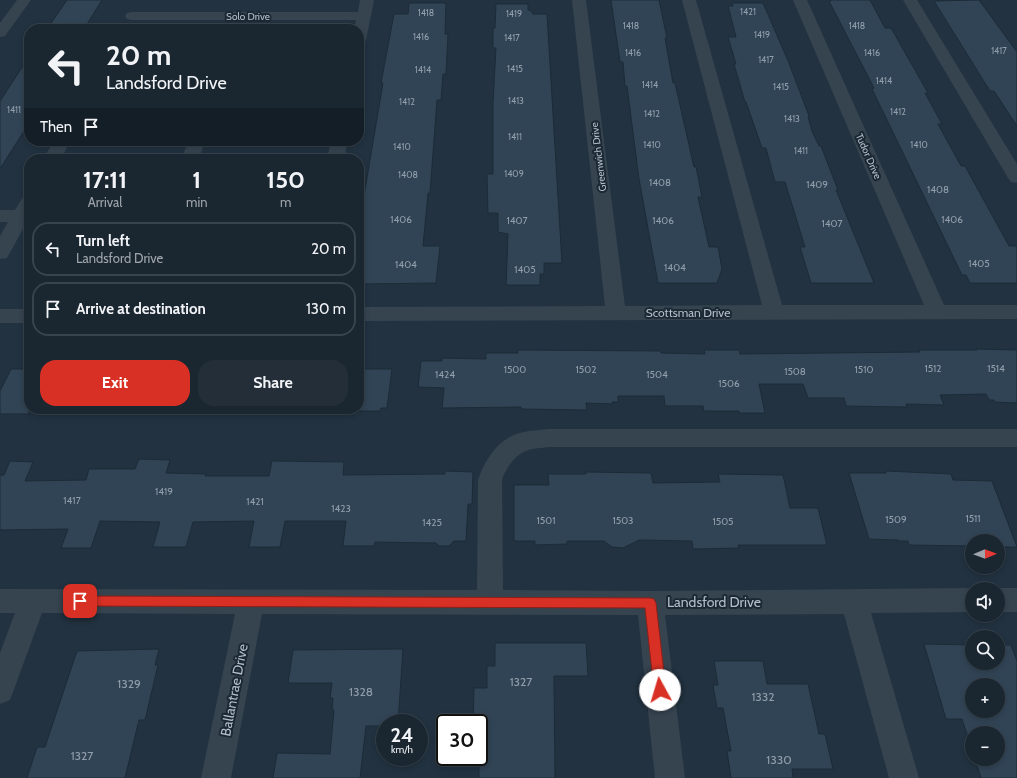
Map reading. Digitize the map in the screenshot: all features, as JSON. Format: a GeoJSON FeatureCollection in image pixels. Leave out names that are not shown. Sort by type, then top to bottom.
{"type":"FeatureCollection","features":[{"type":"Feature","properties":{"kind":"street"},"geometry":{"type":"LineString","coordinates":[[0,33],[24,0]]}},
{"type":"Feature","properties":{"kind":"street"},"geometry":{"type":"LineString","coordinates":[[128,24],[141,0]]}},
{"type":"Feature","properties":{"kind":"street"},"geometry":{"type":"LineString","coordinates":[[242,23],[251,0]]}},
{"type":"Feature","properties":{"kind":"street"},"geometry":{"type":"LineString","coordinates":[[362,24],[367,0]]}},
{"type":"Feature","properties":{"kind":"street","name":"Greenwich Drive"},"geometry":{"type":"LineString","coordinates":[[579,0],[616,313]]}},
{"type":"Feature","properties":{"kind":"street"},"geometry":{"type":"LineString","coordinates":[[689,0],[774,313]]}},
{"type":"Feature","properties":{"kind":"street","name":"Tudor Drive"},"geometry":{"type":"LineString","coordinates":[[800,0],[937,312]]}},
{"type":"Feature","properties":{"kind":"street"},"geometry":{"type":"LineString","coordinates":[[910,0],[1017,178]]}},
{"type":"Feature","properties":{"kind":"street","name":"Solo Drive"},"geometry":{"type":"LineString","coordinates":[[132,16],[242,23],[364,16]]}},
{"type":"Feature","properties":{"kind":"street"},"geometry":{"type":"LineString","coordinates":[[0,216],[24,208]]}},
{"type":"Feature","properties":{"kind":"street"},"geometry":{"type":"LineString","coordinates":[[0,253],[24,210]]}},
{"type":"Feature","properties":{"kind":"street","name":"Scottsman Drive"},"geometry":{"type":"LineString","coordinates":[[364,314],[1017,312]]}},
{"type":"Feature","properties":{"kind":"street"},"geometry":{"type":"LineString","coordinates":[[0,316],[24,316]]}},
{"type":"Feature","properties":{"kind":"street"},"geometry":{"type":"LineString","coordinates":[[490,602],[490,480],[494,466],[501,457],[523,440],[549,438],[1017,438]]}},
{"type":"Feature","properties":{"kind":"street","name":"Landsford Drive"},"geometry":{"type":"LineString","coordinates":[[0,601],[650,603],[965,600]]}},
{"type":"Feature","properties":{"kind":"street"},"geometry":{"type":"LineString","coordinates":[[1005,600],[1017,600]]}},
{"type":"Feature","properties":{"kind":"street"},"geometry":{"type":"LineString","coordinates":[[0,690],[33,601]]}},
{"type":"Feature","properties":{"kind":"street"},"geometry":{"type":"LineString","coordinates":[[854,601],[904,778]]}},
{"type":"Feature","properties":{"kind":"street","name":"Ballantrae Drive"},"geometry":{"type":"LineString","coordinates":[[216,778],[252,602]]}},
{"type":"Feature","properties":{"kind":"street"},"geometry":{"type":"LineString","coordinates":[[650,603],[670,778]]}},
{"type":"Feature","properties":{"kind":"building"},"geometry":{"type":"Polygon","coordinates":[[[67,0],[102,0],[87,24],[50,24],[67,0]]]}},
{"type":"Feature","properties":{"kind":"building"},"geometry":{"type":"Polygon","coordinates":[[[611,0],[659,0],[667,38],[665,38],[673,83],[675,83],[694,167],[696,167],[702,197],[698,197],[709,247],[718,247],[722,269],[717,283],[658,283],[639,179],[627,86],[625,86],[623,62],[620,62],[611,0]]]}},
{"type":"Feature","properties":{"kind":"building"},"geometry":{"type":"Polygon","coordinates":[[[870,0],[885,28],[891,28],[928,93],[925,93],[942,124],[938,124],[961,166],[965,166],[1009,246],[1017,246],[1017,283],[970,283],[966,275],[962,275],[872,89],[874,88],[829,1],[870,0]]]}},
{"type":"Feature","properties":{"kind":"building"},"geometry":{"type":"Polygon","coordinates":[[[979,0],[1017,52],[1017,126],[994,91],[990,91],[934,1],[979,0]]]}},
{"type":"Feature","properties":{"kind":"building"},"geometry":{"type":"Polygon","coordinates":[[[409,3],[446,3],[445,34],[448,34],[446,74],[443,74],[441,100],[437,100],[430,193],[428,193],[423,246],[440,246],[436,283],[364,284],[364,195],[383,83],[381,83],[394,14],[408,14],[409,3]]]}},
{"type":"Feature","properties":{"kind":"building"},"geometry":{"type":"Polygon","coordinates":[[[732,3],[763,3],[789,63],[809,116],[812,131],[819,146],[821,146],[838,190],[836,190],[874,283],[811,283],[800,247],[805,247],[785,182],[775,182],[766,148],[762,148],[745,102],[734,64],[736,64],[728,37],[736,37],[728,6],[733,6],[732,3]]]}},
{"type":"Feature","properties":{"kind":"building"},"geometry":{"type":"Polygon","coordinates":[[[496,4],[528,4],[528,10],[530,10],[533,14],[547,14],[562,263],[544,263],[544,274],[540,274],[540,285],[506,285],[508,234],[498,232],[498,213],[488,213],[487,174],[493,174],[493,103],[496,48],[493,48],[493,28],[495,28],[496,4]]]}},
{"type":"Feature","properties":{"kind":"building"},"geometry":{"type":"Polygon","coordinates":[[[24,65],[24,131],[0,169],[0,101],[24,65]]]}},
{"type":"Feature","properties":{"kind":"building"},"geometry":{"type":"Polygon","coordinates":[[[976,349],[1017,350],[1017,403],[995,402],[994,400],[989,400],[986,394],[940,395],[944,405],[906,404],[907,407],[846,406],[844,398],[808,398],[803,384],[759,384],[765,413],[704,411],[703,406],[665,406],[664,396],[618,396],[618,402],[612,402],[613,404],[586,403],[587,410],[521,409],[521,407],[442,408],[444,388],[418,387],[421,361],[442,361],[442,358],[486,359],[486,353],[518,353],[518,350],[660,351],[661,353],[705,354],[704,350],[739,350],[740,354],[920,352],[919,350],[977,350],[976,349]]]}},
{"type":"Feature","properties":{"kind":"building"},"geometry":{"type":"Polygon","coordinates":[[[11,369],[24,369],[24,414],[0,414],[0,391],[11,369]]]}},
{"type":"Feature","properties":{"kind":"building"},"geometry":{"type":"Polygon","coordinates":[[[364,369],[392,369],[387,408],[381,408],[380,411],[364,411],[364,369]]]}},
{"type":"Feature","properties":{"kind":"building"},"geometry":{"type":"Polygon","coordinates":[[[139,459],[170,460],[166,473],[206,474],[205,476],[269,476],[272,461],[344,462],[343,475],[445,474],[445,471],[473,472],[472,504],[468,504],[466,541],[454,541],[449,546],[439,546],[436,543],[375,542],[374,546],[343,546],[346,521],[285,521],[280,547],[249,547],[254,521],[193,522],[186,547],[153,547],[160,522],[100,521],[91,548],[61,548],[68,529],[0,530],[0,475],[4,475],[10,461],[33,462],[25,481],[86,480],[89,469],[135,469],[139,459]]]}},
{"type":"Feature","properties":{"kind":"building"},"geometry":{"type":"Polygon","coordinates":[[[886,471],[951,474],[953,480],[992,481],[1017,547],[1005,547],[1005,534],[965,534],[965,546],[909,545],[908,541],[869,539],[849,473],[886,473],[886,471]]]}},
{"type":"Feature","properties":{"kind":"building"},"geometry":{"type":"Polygon","coordinates":[[[586,472],[651,473],[653,483],[720,482],[718,474],[783,475],[790,508],[818,508],[827,545],[738,545],[739,548],[693,549],[692,541],[639,540],[623,548],[612,547],[604,541],[567,541],[567,544],[535,545],[535,541],[514,541],[514,485],[549,485],[548,474],[586,474],[586,472]]]}},
{"type":"Feature","properties":{"kind":"building"},"geometry":{"type":"Polygon","coordinates":[[[495,643],[586,643],[588,676],[554,676],[555,778],[479,778],[479,766],[488,766],[488,714],[473,714],[474,688],[487,688],[487,666],[495,666],[495,643]]]}},
{"type":"Feature","properties":{"kind":"building"},"geometry":{"type":"Polygon","coordinates":[[[924,644],[965,645],[965,670],[1005,670],[1005,645],[1011,645],[1017,661],[1017,778],[981,778],[977,766],[1005,766],[1005,726],[965,726],[965,728],[962,719],[946,719],[924,644]]]}},
{"type":"Feature","properties":{"kind":"building"},"geometry":{"type":"Polygon","coordinates":[[[159,649],[155,665],[158,665],[145,720],[139,720],[125,778],[27,778],[37,747],[45,747],[77,651],[159,649]]]}},
{"type":"Feature","properties":{"kind":"building"},"geometry":{"type":"Polygon","coordinates":[[[403,649],[399,714],[376,714],[376,726],[366,726],[360,778],[273,778],[277,753],[330,754],[334,710],[332,710],[333,698],[330,698],[332,683],[288,683],[293,650],[403,649]]]}},
{"type":"Feature","properties":{"kind":"building"},"geometry":{"type":"Polygon","coordinates":[[[714,661],[763,661],[767,684],[808,684],[819,734],[825,734],[833,769],[792,769],[793,778],[731,778],[727,751],[731,751],[723,708],[717,708],[713,685],[718,685],[714,661]]]}},
{"type":"Feature","properties":{"kind":"route"},"geometry":{"type":"LineString","coordinates":[[80,601],[650,603],[660,690]]}}]}
